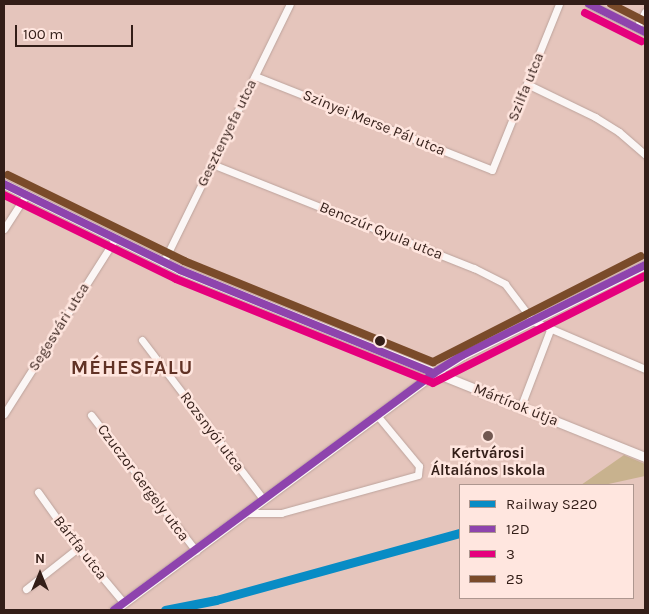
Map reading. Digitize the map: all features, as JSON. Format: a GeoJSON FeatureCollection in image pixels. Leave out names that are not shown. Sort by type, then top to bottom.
{"type":"FeatureCollection","features":[{"type":"Feature","properties":{"kind":"street","name":"Gesztenyefa utca"},"geometry":{"type":"LineString","coordinates":[[163,263],[290,4]]}},
{"type":"Feature","properties":{"kind":"street","name":"Szilfa utca"},"geometry":{"type":"LineString","coordinates":[[492,170],[559,4]]}},
{"type":"Feature","properties":{"kind":"street"},"geometry":{"type":"LineString","coordinates":[[588,4],[645,32]]}},
{"type":"Feature","properties":{"kind":"street"},"geometry":{"type":"LineString","coordinates":[[637,27],[645,12]]}},
{"type":"Feature","properties":{"kind":"street","name":"Szinyei Merse Pál utca"},"geometry":{"type":"LineString","coordinates":[[255,76],[492,170]]}},
{"type":"Feature","properties":{"kind":"street"},"geometry":{"type":"LineString","coordinates":[[527,84],[595,117],[619,132],[645,155]]}},
{"type":"Feature","properties":{"kind":"street","name":"Benczúr Gyula utca"},"geometry":{"type":"LineString","coordinates":[[212,164],[491,276],[514,293],[533,321]]}},
{"type":"Feature","properties":{"kind":"street","name":"Mártírok útja"},"geometry":{"type":"LineString","coordinates":[[4,184],[163,263],[645,457]]}},
{"type":"Feature","properties":{"kind":"street"},"geometry":{"type":"LineString","coordinates":[[4,229],[26,195]]}},
{"type":"Feature","properties":{"kind":"street","name":"Segesvári utca"},"geometry":{"type":"LineString","coordinates":[[4,414],[115,239]]}},
{"type":"Feature","properties":{"kind":"street"},"geometry":{"type":"LineString","coordinates":[[114,610],[196,551],[376,414],[434,373],[462,355],[645,265]]}},
{"type":"Feature","properties":{"kind":"street"},"geometry":{"type":"LineString","coordinates":[[533,321],[550,330],[645,369]]}},
{"type":"Feature","properties":{"kind":"street"},"geometry":{"type":"LineString","coordinates":[[521,406],[550,330]]}},
{"type":"Feature","properties":{"kind":"street","name":"Rozsnyói utca"},"geometry":{"type":"LineString","coordinates":[[142,340],[263,500]]}},
{"type":"Feature","properties":{"kind":"street"},"geometry":{"type":"LineString","coordinates":[[245,513],[281,513],[418,474],[420,466],[376,414]]}},
{"type":"Feature","properties":{"kind":"street","name":"Czuczor Gergely utca"},"geometry":{"type":"LineString","coordinates":[[91,415],[196,551]]}},
{"type":"Feature","properties":{"kind":"street","name":"Bártfa utca"},"geometry":{"type":"LineString","coordinates":[[38,492],[78,548],[124,603]]}},
{"type":"Feature","properties":{"kind":"street"},"geometry":{"type":"LineString","coordinates":[[26,589],[78,548]]}},
{"type":"Feature","properties":{"kind":"shaded area"},"geometry":{"type":"Polygon","coordinates":[[[624,455],[645,464],[645,476],[609,484],[582,484],[624,455]]]}},
{"type":"Feature","properties":{"kind":"rail line","name":"S220"},"geometry":{"type":"LineString","coordinates":[[165,610],[216,600],[459,533]]}},
{"type":"Feature","properties":{"kind":"transit line","name":"12D"},"geometry":{"type":"LineString","coordinates":[[589,4],[645,32]]}},
{"type":"Feature","properties":{"kind":"transit line","name":"25"},"geometry":{"type":"LineString","coordinates":[[611,4],[645,21]]}},
{"type":"Feature","properties":{"kind":"transit line","name":"3"},"geometry":{"type":"LineString","coordinates":[[585,13],[641,41]]}},
{"type":"Feature","properties":{"kind":"transit line","name":"25"},"geometry":{"type":"LineString","coordinates":[[8,175],[184,261],[433,362],[641,256]]}},
{"type":"Feature","properties":{"kind":"transit line","name":"12D"},"geometry":{"type":"LineString","coordinates":[[4,184],[180,270],[434,373]]}},
{"type":"Feature","properties":{"kind":"transit line","name":"3"},"geometry":{"type":"LineString","coordinates":[[4,195],[176,279],[433,383],[645,276]]}},
{"type":"Feature","properties":{"kind":"transit line","name":"12D"},"geometry":{"type":"LineString","coordinates":[[114,610],[434,373],[463,355],[645,265]]}},
{"type":"Feature","properties":{"kind":"place","name":"Kertvárosi Általános Iskola"},"geometry":{"type":"Point","coordinates":[488,436]}},
{"type":"Feature","properties":{"kind":"district","name":"MÉHESFALU"},"geometry":{"type":"Point","coordinates":[132,367]}}]}
